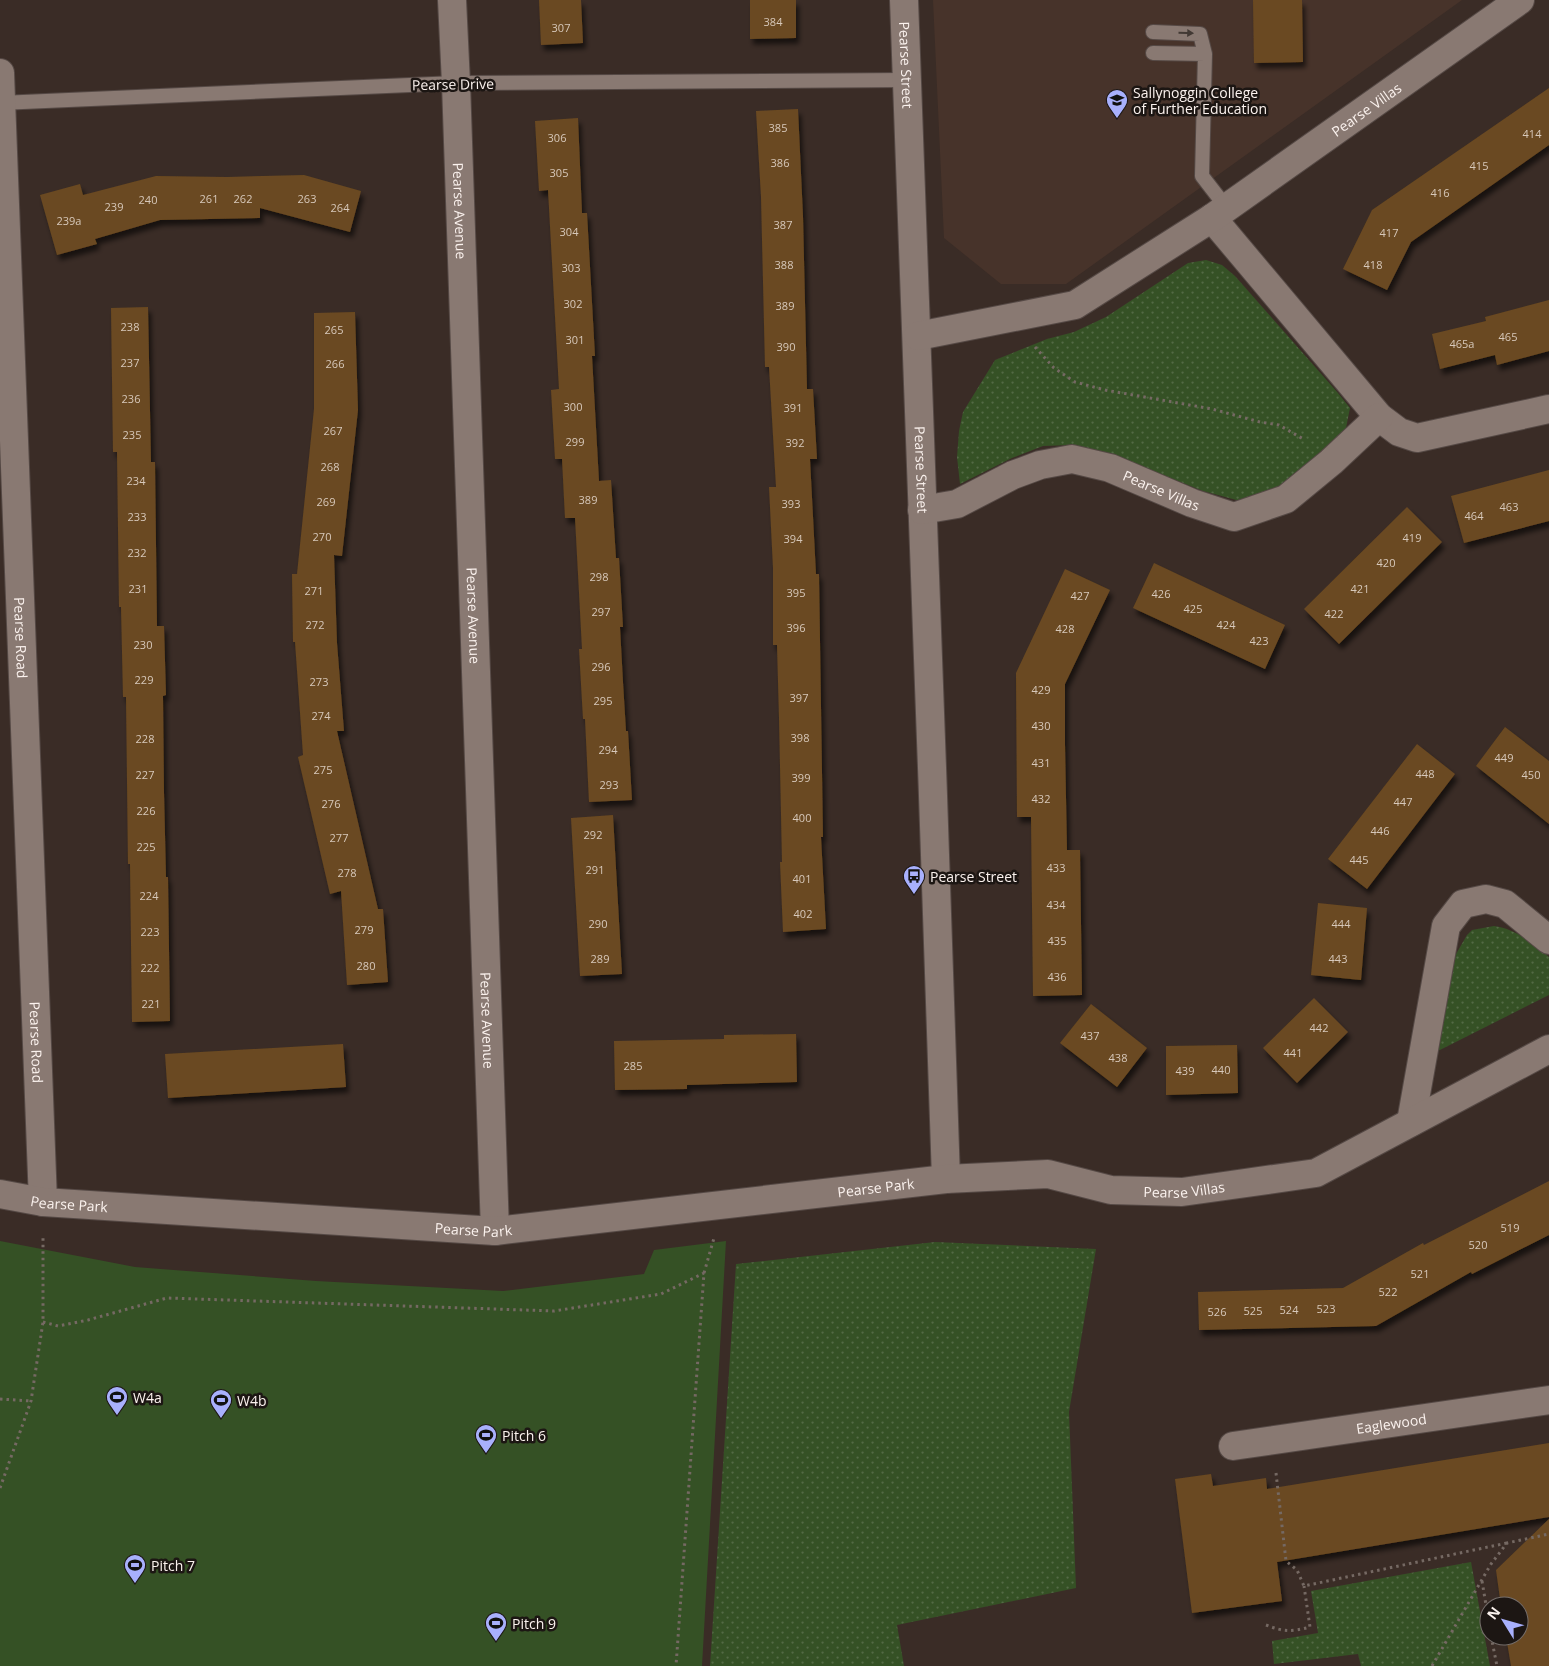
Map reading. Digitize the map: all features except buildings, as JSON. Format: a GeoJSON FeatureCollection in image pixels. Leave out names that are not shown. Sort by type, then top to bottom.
{"type":"FeatureCollection","features":[{"type":"Feature","properties":{"kind":"street","name":"Pearse Avenue"},"geometry":{"type":"LineString","coordinates":[[452,0],[495,1232]]}},
{"type":"Feature","properties":{"kind":"street","name":"Pearse Street"},"geometry":{"type":"LineString","coordinates":[[904,0],[918,336],[922,510],[946,1179]]}},
{"type":"Feature","properties":{"kind":"street","name":"Pearse Villas"},"geometry":{"type":"LineString","coordinates":[[918,336],[1075,306],[1219,212],[1520,0]]}},
{"type":"Feature","properties":{"kind":"street","name":"Pearse Road"},"geometry":{"type":"LineString","coordinates":[[0,73],[43,1202]]}},
{"type":"Feature","properties":{"kind":"street"},"geometry":{"type":"LineString","coordinates":[[1219,212],[1379,417],[1399,432],[1417,438],[1549,409]]}},
{"type":"Feature","properties":{"kind":"street","name":"Pearse Villas"},"geometry":{"type":"LineString","coordinates":[[922,510],[957,504],[1013,475],[1040,465],[1072,459],[1110,468],[1192,503],[1234,517],[1286,499],[1379,417]]}},
{"type":"Feature","properties":{"kind":"street"},"geometry":{"type":"LineString","coordinates":[[1411,1122],[1446,926],[1463,904],[1486,899],[1505,904],[1549,940]]}},
{"type":"Feature","properties":{"kind":"street","name":"Pearse Villas"},"geometry":{"type":"LineString","coordinates":[[946,1179],[1048,1174],[1111,1190],[1182,1192],[1316,1173],[1549,1049]]}},
{"type":"Feature","properties":{"kind":"street","name":"Pearse Park"},"geometry":{"type":"LineString","coordinates":[[0,1194],[43,1202],[495,1232],[946,1179]]}},
{"type":"Feature","properties":{"kind":"street","name":"Eaglewood"},"geometry":{"type":"LineString","coordinates":[[1233,1446],[1549,1400]]}},
{"type":"Feature","properties":{"kind":"lane"},"geometry":{"type":"LineString","coordinates":[[1153,32],[1200,34],[1205,54],[1202,176],[1219,212]]}},
{"type":"Feature","properties":{"kind":"lane"},"geometry":{"type":"LineString","coordinates":[[1153,53],[1205,54]]}},
{"type":"Feature","properties":{"kind":"lane","name":"Pearse Drive"},"geometry":{"type":"LineString","coordinates":[[1,102],[456,83],[907,80]]}},
{"type":"Feature","properties":{"kind":"path"},"geometry":{"type":"LineString","coordinates":[[1024,316],[1036,349],[1054,368],[1075,382],[1105,390],[1212,409],[1279,425],[1304,439],[1330,462]]}},
{"type":"Feature","properties":{"kind":"path"},"geometry":{"type":"LineString","coordinates":[[0,1488],[31,1401],[43,1322],[43,1202]]}},
{"type":"Feature","properties":{"kind":"path"},"geometry":{"type":"LineString","coordinates":[[43,1322],[58,1326],[88,1320],[167,1298],[554,1311],[661,1294],[704,1273],[676,1666]]}},
{"type":"Feature","properties":{"kind":"path"},"geometry":{"type":"LineString","coordinates":[[0,1399],[31,1401]]}},
{"type":"Feature","properties":{"kind":"path"},"geometry":{"type":"LineString","coordinates":[[1266,1625],[1291,1632],[1310,1627],[1304,1586],[1297,1570],[1286,1561],[1273,1440]]}},
{"type":"Feature","properties":{"kind":"path"},"geometry":{"type":"LineString","coordinates":[[1304,1586],[1549,1534]]}},
{"type":"Feature","properties":{"kind":"path"},"geometry":{"type":"LineString","coordinates":[[1432,1666],[1491,1564],[1507,1543]]}},
{"type":"Feature","properties":{"kind":"path"},"geometry":{"type":"LineString","coordinates":[[1482,1581],[1484,1596]]}},
{"type":"Feature","properties":{"kind":"path"},"geometry":{"type":"LineString","coordinates":[[1493,1646],[1497,1666]]}},
{"type":"Feature","properties":{"kind":"shaded area","name":"Sallynoggin College of Further Education"},"geometry":{"type":"Polygon","coordinates":[[[933,0],[1462,0],[1066,284],[1001,284],[944,238],[933,0]]]}},
{"type":"Feature","properties":{"kind":"green space"},"geometry":{"type":"Polygon","coordinates":[[[1206,260],[1222,265],[1235,276],[1350,408],[1346,428],[1308,465],[1279,489],[1240,501],[1203,491],[1105,452],[1073,445],[1043,446],[1012,458],[960,484],[957,457],[963,412],[995,360],[1047,339],[1074,332],[1106,317],[1188,263],[1206,260]]]}},
{"type":"Feature","properties":{"kind":"green space"},"geometry":{"type":"Polygon","coordinates":[[[1494,926],[1517,933],[1549,957],[1549,995],[1434,1053],[1456,954],[1472,930],[1494,926]]]}},
{"type":"Feature","properties":{"kind":"green space"},"geometry":{"type":"Polygon","coordinates":[[[0,1241],[135,1267],[316,1281],[503,1291],[644,1274],[654,1250],[726,1241],[702,1666],[0,1666],[0,1241]]]}},
{"type":"Feature","properties":{"kind":"green space"},"geometry":{"type":"Polygon","coordinates":[[[935,1242],[1096,1249],[1069,1412],[1076,1588],[897,1625],[904,1666],[710,1666],[736,1264],[935,1242]]]}},
{"type":"Feature","properties":{"kind":"green space"},"geometry":{"type":"Polygon","coordinates":[[[1471,1562],[1479,1606],[1479,1646],[1486,1646],[1490,1666],[1361,1666],[1358,1654],[1274,1664],[1272,1641],[1318,1633],[1311,1591],[1471,1562]]]}},
{"type":"Feature","properties":{"kind":"place","name":"Sallynoggin College of Further Education"},"geometry":{"type":"Point","coordinates":[1117,119]}},
{"type":"Feature","properties":{"kind":"place","name":"Pearse Street"},"geometry":{"type":"Point","coordinates":[914,895]}},
{"type":"Feature","properties":{"kind":"place","name":"W4a"},"geometry":{"type":"Point","coordinates":[117,1416]}},
{"type":"Feature","properties":{"kind":"place","name":"W4b"},"geometry":{"type":"Point","coordinates":[221,1419]}},
{"type":"Feature","properties":{"kind":"place","name":"Pitch 6"},"geometry":{"type":"Point","coordinates":[486,1454]}},
{"type":"Feature","properties":{"kind":"place","name":"Pitch 7"},"geometry":{"type":"Point","coordinates":[135,1584]}},
{"type":"Feature","properties":{"kind":"place","name":"Pitch 9"},"geometry":{"type":"Point","coordinates":[496,1642]}}]}
